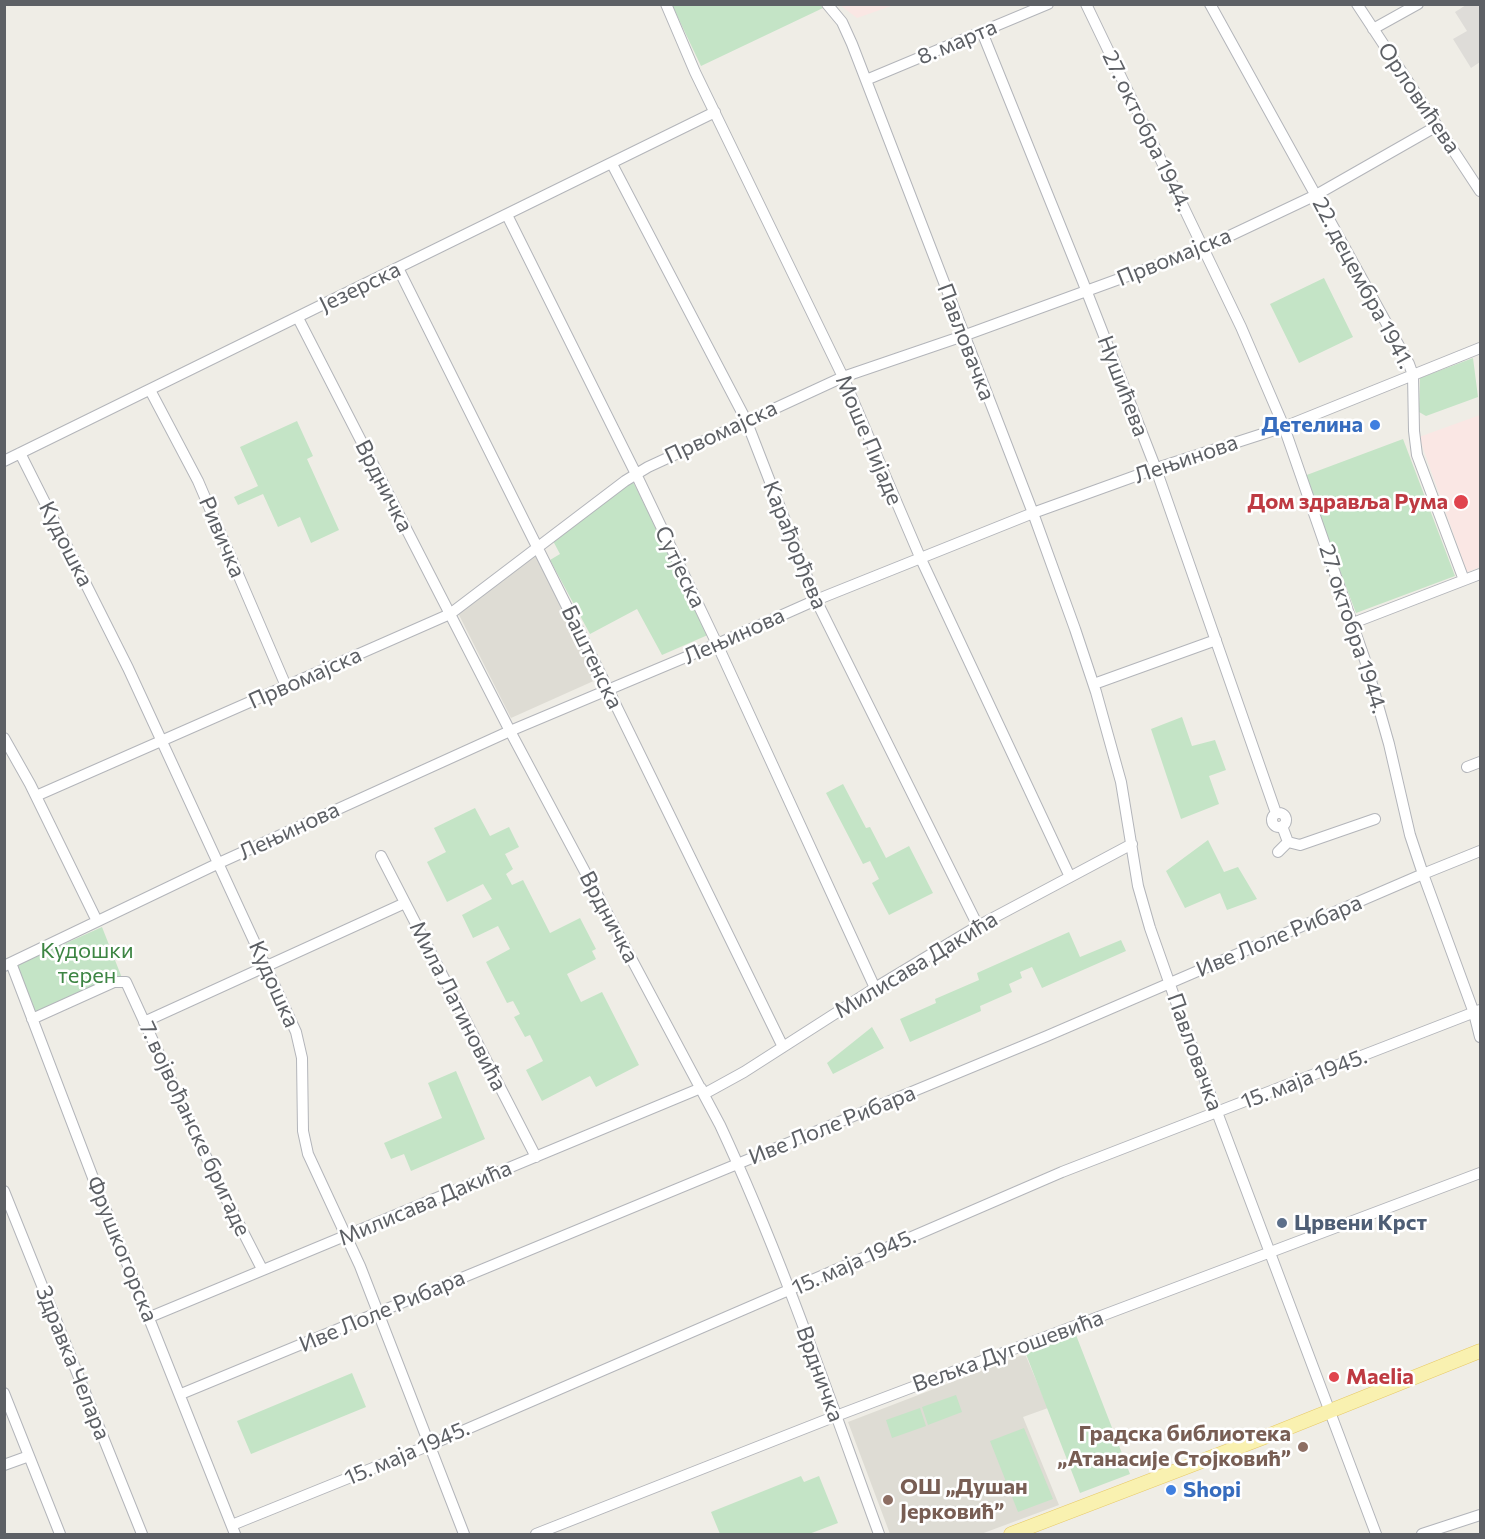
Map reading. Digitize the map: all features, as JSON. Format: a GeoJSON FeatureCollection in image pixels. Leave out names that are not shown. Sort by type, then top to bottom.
{"type":"FeatureCollection","features":[{"type":"Feature","properties":{"kind":"main road"},"geometry":{"type":"LineString","coordinates":[[1011,1534],[1480,1351]]}},
{"type":"Feature","properties":{"kind":"street","name":"Моше Пијаде"},"geometry":{"type":"LineString","coordinates":[[666,4],[715,112],[843,377],[920,557],[1070,877]]}},
{"type":"Feature","properties":{"kind":"street","name":"Павловачка"},"geometry":{"type":"LineString","coordinates":[[827,4],[845,26],[1033,513],[1094,684],[1121,782],[1142,902],[1217,1113],[1376,1534]]}},
{"type":"Feature","properties":{"kind":"street","name":"8. марта"},"geometry":{"type":"LineString","coordinates":[[866,80],[1048,4]]}},
{"type":"Feature","properties":{"kind":"street","name":"27. октобра 1944."},"geometry":{"type":"LineString","coordinates":[[1086,4],[1241,327],[1284,427],[1353,623],[1376,698],[1410,835],[1477,1012],[1480,1037]]}},
{"type":"Feature","properties":{"kind":"street","name":"22. децембра 1941."},"geometry":{"type":"LineString","coordinates":[[1210,4],[1407,359],[1413,375],[1413,431],[1417,455],[1464,580]]}},
{"type":"Feature","properties":{"kind":"street","name":"Орловићева"},"geometry":{"type":"LineString","coordinates":[[1357,4],[1480,191]]}},
{"type":"Feature","properties":{"kind":"street"},"geometry":{"type":"LineString","coordinates":[[1372,29],[1418,4]]}},
{"type":"Feature","properties":{"kind":"street","name":"Нушићева"},"geometry":{"type":"LineString","coordinates":[[982,32],[1156,469],[1276,813],[1282,813],[1285,817],[1282,826],[1288,842]]}},
{"type":"Feature","properties":{"kind":"street","name":"Језерска"},"geometry":{"type":"LineString","coordinates":[[4,461],[715,112]]}},
{"type":"Feature","properties":{"kind":"street","name":"Првомајска"},"geometry":{"type":"LineString","coordinates":[[36,796],[450,614],[537,546],[636,474],[746,420],[843,377],[1204,248],[1316,195],[1437,126]]}},
{"type":"Feature","properties":{"kind":"street","name":"Карађорђева"},"geometry":{"type":"LineString","coordinates":[[612,164],[746,420],[816,600],[978,926]]}},
{"type":"Feature","properties":{"kind":"street","name":"Сутјеска"},"geometry":{"type":"LineString","coordinates":[[507,215],[636,474],[717,644],[875,988]]}},
{"type":"Feature","properties":{"kind":"street","name":"Баштенска"},"geometry":{"type":"LineString","coordinates":[[398,268],[609,690],[783,1047]]}},
{"type":"Feature","properties":{"kind":"street","name":"Врдничка"},"geometry":{"type":"LineString","coordinates":[[298,318],[510,731],[703,1091],[738,1163],[789,1291],[879,1534]]}},
{"type":"Feature","properties":{"kind":"street","name":"Лењинова"},"geometry":{"type":"LineString","coordinates":[[8,965],[219,863],[510,731],[816,600],[1033,513],[1284,427],[1480,348]]}},
{"type":"Feature","properties":{"kind":"street","name":"Ривичка"},"geometry":{"type":"LineString","coordinates":[[150,390],[198,481],[286,686]]}},
{"type":"Feature","properties":{"kind":"street","name":"Кудошка"},"geometry":{"type":"LineString","coordinates":[[20,453],[162,739],[296,1032],[300,1045],[302,1124],[308,1154],[347,1235],[464,1534]]}},
{"type":"Feature","properties":{"kind":"street"},"geometry":{"type":"LineString","coordinates":[[1353,623],[1480,574]]}},
{"type":"Feature","properties":{"kind":"street"},"geometry":{"type":"LineString","coordinates":[[1094,684],[1216,640]]}},
{"type":"Feature","properties":{"kind":"street"},"geometry":{"type":"LineString","coordinates":[[4,738],[36,796],[97,921]]}},
{"type":"Feature","properties":{"kind":"street"},"geometry":{"type":"LineString","coordinates":[[1467,766],[1480,762]]}},
{"type":"Feature","properties":{"kind":"street"},"geometry":{"type":"LineString","coordinates":[[1278,852],[1288,842],[1300,845],[1375,819]]}},
{"type":"Feature","properties":{"kind":"street","name":"Милисава Дакића"},"geometry":{"type":"LineString","coordinates":[[150,1317],[536,1157],[703,1091],[744,1072],[875,988],[978,926],[1132,844]]}},
{"type":"Feature","properties":{"kind":"street","name":"Иве Лоле Рибара"},"geometry":{"type":"LineString","coordinates":[[181,1394],[1047,1036],[1480,851]]}},
{"type":"Feature","properties":{"kind":"street","name":"Мила Латиновића"},"geometry":{"type":"LineString","coordinates":[[381,856],[536,1157]]}},
{"type":"Feature","properties":{"kind":"street"},"geometry":{"type":"LineString","coordinates":[[144,1022],[405,903]]}},
{"type":"Feature","properties":{"kind":"street","name":"Фрушкогорска"},"geometry":{"type":"LineString","coordinates":[[8,965],[32,1018],[233,1530]]}},
{"type":"Feature","properties":{"kind":"street","name":"7. војвођанске бригаде"},"geometry":{"type":"LineString","coordinates":[[32,1018],[114,982],[126,982],[220,1187],[262,1269]]}},
{"type":"Feature","properties":{"kind":"street","name":"15. маја 1945."},"geometry":{"type":"LineString","coordinates":[[233,1530],[1062,1172],[1477,1012]]}},
{"type":"Feature","properties":{"kind":"street","name":"Вељка Дугошевића"},"geometry":{"type":"LineString","coordinates":[[536,1534],[836,1416],[1480,1173]]}},
{"type":"Feature","properties":{"kind":"street","name":"Здравка Челара"},"geometry":{"type":"LineString","coordinates":[[4,1191],[142,1534]]}},
{"type":"Feature","properties":{"kind":"street"},"geometry":{"type":"LineString","coordinates":[[4,1394],[60,1534]]}},
{"type":"Feature","properties":{"kind":"street"},"geometry":{"type":"LineString","coordinates":[[4,1465],[29,1456]]}},
{"type":"Feature","properties":{"kind":"street"},"geometry":{"type":"LineString","coordinates":[[1422,1534],[1480,1515]]}},
{"type":"Feature","properties":{"kind":"shaded area"},"geometry":{"type":"Polygon","coordinates":[[[840,5],[894,5],[857,18],[840,5]]]}},
{"type":"Feature","properties":{"kind":"shaded area"},"geometry":{"type":"Polygon","coordinates":[[[1466,5],[1480,5],[1480,62],[1471,68],[1453,39],[1467,31],[1455,12],[1466,5]]]}},
{"type":"Feature","properties":{"kind":"shaded area","name":"Дом здравља Рума"},"geometry":{"type":"Polygon","coordinates":[[[1480,415],[1480,567],[1467,572],[1419,437],[1480,415]]]}},
{"type":"Feature","properties":{"kind":"shaded area"},"geometry":{"type":"Polygon","coordinates":[[[537,551],[598,679],[511,718],[458,613],[537,551]]]}},
{"type":"Feature","properties":{"kind":"shaded area"},"geometry":{"type":"Polygon","coordinates":[[[1025,1354],[1048,1408],[1023,1417],[1059,1505],[981,1534],[890,1534],[848,1422],[1025,1354]]]}},
{"type":"Feature","properties":{"kind":"green space"},"geometry":{"type":"Polygon","coordinates":[[[819,4],[823,8],[701,66],[672,5],[819,4]]]}},
{"type":"Feature","properties":{"kind":"green space"},"geometry":{"type":"Polygon","coordinates":[[[1324,278],[1353,337],[1299,363],[1270,304],[1324,278]]]}},
{"type":"Feature","properties":{"kind":"green space"},"geometry":{"type":"Polygon","coordinates":[[[1473,358],[1478,397],[1426,416],[1419,412],[1420,378],[1473,358]]]}},
{"type":"Feature","properties":{"kind":"green space"},"geometry":{"type":"Polygon","coordinates":[[[297,421],[313,456],[307,459],[339,530],[311,543],[300,517],[278,527],[263,494],[238,505],[234,497],[258,486],[240,447],[297,421]]]}},
{"type":"Feature","properties":{"kind":"green space"},"geometry":{"type":"Polygon","coordinates":[[[1403,439],[1455,576],[1356,613],[1304,476],[1403,439]]]}},
{"type":"Feature","properties":{"kind":"green space"},"geometry":{"type":"Polygon","coordinates":[[[632,480],[710,634],[662,655],[637,609],[590,634],[550,560],[560,554],[552,539],[632,480]]]}},
{"type":"Feature","properties":{"kind":"green space"},"geometry":{"type":"Polygon","coordinates":[[[1182,717],[1192,746],[1215,740],[1226,770],[1209,776],[1219,804],[1181,819],[1151,729],[1182,717]]]}},
{"type":"Feature","properties":{"kind":"green space"},"geometry":{"type":"Polygon","coordinates":[[[843,784],[866,828],[870,827],[886,858],[909,846],[933,893],[889,915],[872,883],[879,879],[870,861],[863,864],[826,793],[843,784]]]}},
{"type":"Feature","properties":{"kind":"green space"},"geometry":{"type":"Polygon","coordinates":[[[475,808],[490,836],[509,827],[519,847],[505,854],[513,869],[506,874],[512,885],[523,880],[550,933],[580,918],[596,949],[592,951],[596,959],[567,974],[581,1002],[602,992],[639,1065],[596,1087],[590,1076],[542,1101],[526,1070],[543,1061],[530,1035],[525,1037],[514,1017],[520,1014],[513,1001],[507,1003],[486,962],[510,949],[498,926],[473,938],[462,915],[492,899],[483,884],[447,902],[427,862],[446,852],[434,828],[475,808]]]}},
{"type":"Feature","properties":{"kind":"green space"},"geometry":{"type":"Polygon","coordinates":[[[1208,840],[1224,872],[1238,867],[1257,899],[1227,910],[1220,893],[1185,908],[1166,871],[1208,840]]]}},
{"type":"Feature","properties":{"kind":"green space","name":"Кудошки терен"},"geometry":{"type":"Polygon","coordinates":[[[102,927],[122,978],[33,1016],[15,966],[102,927]]]}},
{"type":"Feature","properties":{"kind":"green space"},"geometry":{"type":"Polygon","coordinates":[[[1069,932],[1080,957],[1121,940],[1126,951],[1042,988],[1032,967],[1020,972],[1022,978],[1009,984],[1012,992],[980,1006],[981,1011],[910,1042],[900,1019],[936,1003],[935,999],[979,980],[977,973],[1069,932]]]}},
{"type":"Feature","properties":{"kind":"green space"},"geometry":{"type":"Polygon","coordinates":[[[872,1027],[884,1048],[833,1074],[827,1063],[872,1027]]]}},
{"type":"Feature","properties":{"kind":"green space"},"geometry":{"type":"Polygon","coordinates":[[[456,1071],[485,1139],[411,1171],[404,1154],[391,1159],[384,1143],[442,1118],[428,1083],[456,1071]]]}},
{"type":"Feature","properties":{"kind":"green space"},"geometry":{"type":"Polygon","coordinates":[[[1076,1335],[1130,1474],[1080,1493],[1026,1354],[1076,1335]]]}},
{"type":"Feature","properties":{"kind":"green space"},"geometry":{"type":"Polygon","coordinates":[[[352,1373],[366,1407],[251,1454],[237,1421],[352,1373]]]}},
{"type":"Feature","properties":{"kind":"green space"},"geometry":{"type":"Polygon","coordinates":[[[956,1395],[962,1412],[928,1425],[922,1407],[956,1395]]]}},
{"type":"Feature","properties":{"kind":"green space"},"geometry":{"type":"Polygon","coordinates":[[[920,1408],[926,1426],[892,1438],[886,1420],[920,1408]]]}},
{"type":"Feature","properties":{"kind":"green space"},"geometry":{"type":"Polygon","coordinates":[[[1024,1428],[1053,1499],[1018,1512],[990,1441],[1024,1428]]]}},
{"type":"Feature","properties":{"kind":"green space"},"geometry":{"type":"Polygon","coordinates":[[[801,1476],[804,1482],[819,1476],[838,1523],[809,1534],[720,1534],[711,1512],[801,1476]]]}},
{"type":"Feature","properties":{"kind":"place","name":"Детелина"},"geometry":{"type":"Point","coordinates":[1375,425]}},
{"type":"Feature","properties":{"kind":"place","name":"Дом здравља Рума"},"geometry":{"type":"Point","coordinates":[1461,502]}},
{"type":"Feature","properties":{"kind":"place","name":"Црвени Крст"},"geometry":{"type":"Point","coordinates":[1282,1223]}},
{"type":"Feature","properties":{"kind":"place","name":"Maelia"},"geometry":{"type":"Point","coordinates":[1334,1377]}},
{"type":"Feature","properties":{"kind":"place","name":"Градска библиотека „Атанасије Стојковић”"},"geometry":{"type":"Point","coordinates":[1303,1447]}},
{"type":"Feature","properties":{"kind":"place","name":"Shopi"},"geometry":{"type":"Point","coordinates":[1171,1490]}},
{"type":"Feature","properties":{"kind":"place","name":"ОШ „Душан Јерковић”"},"geometry":{"type":"Point","coordinates":[888,1500]}}]}
